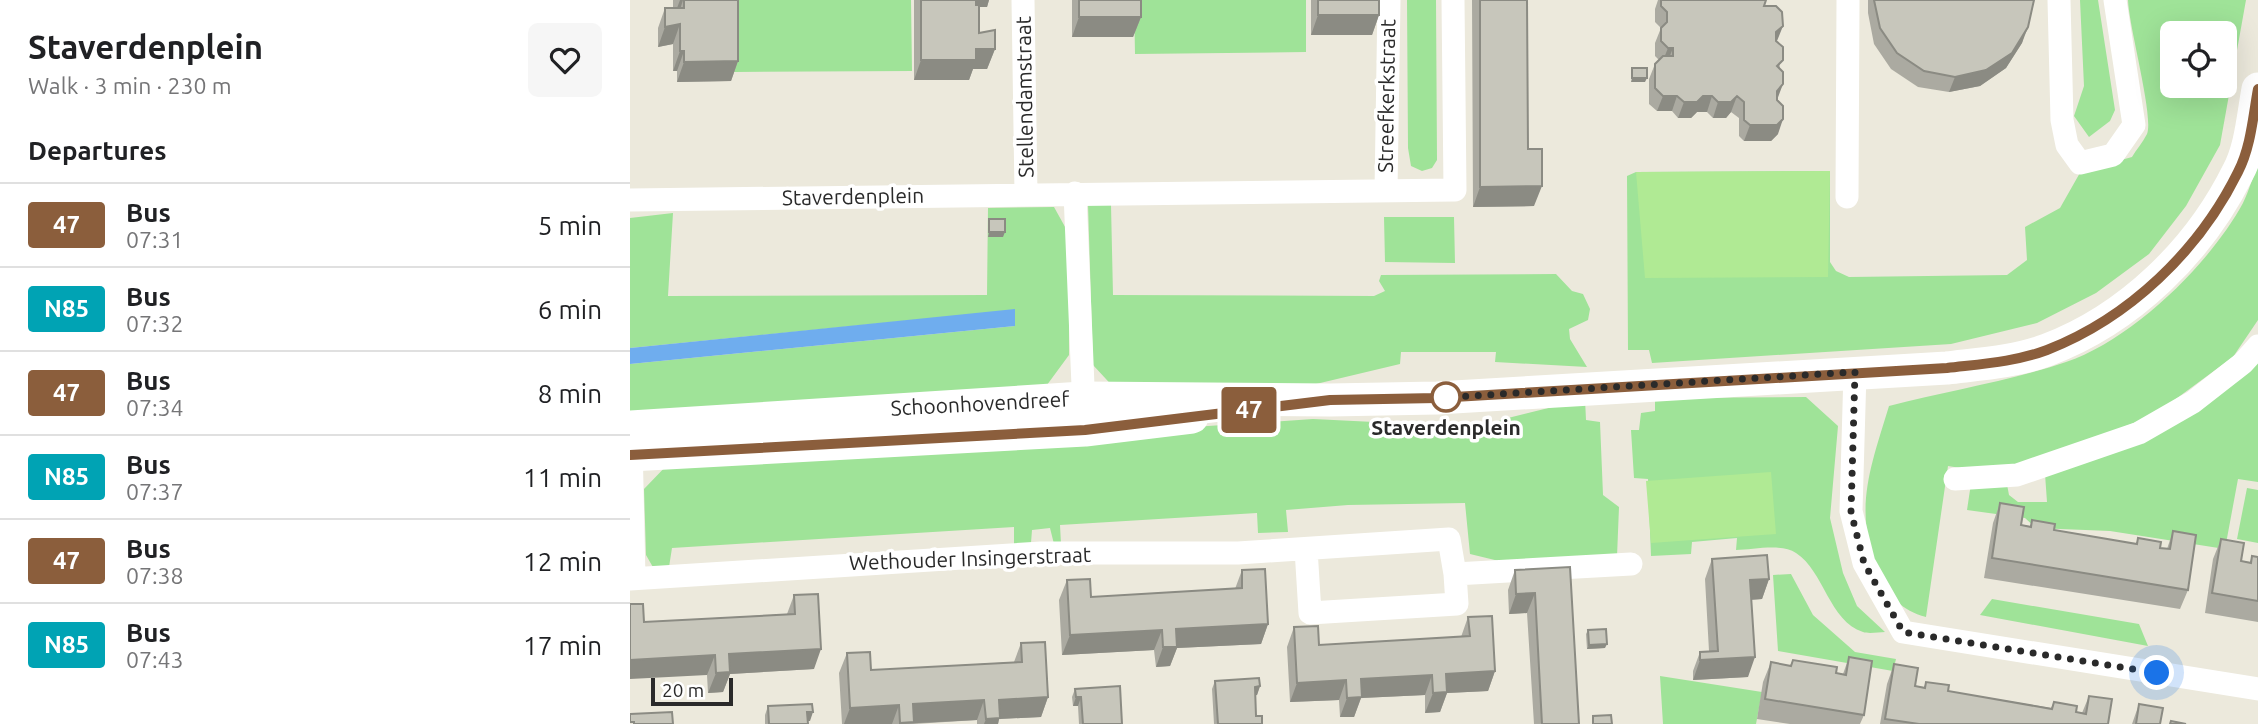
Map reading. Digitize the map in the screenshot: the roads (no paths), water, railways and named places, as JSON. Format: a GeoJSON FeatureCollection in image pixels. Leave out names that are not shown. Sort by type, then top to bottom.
{"type":"FeatureCollection","features":[{"type":"Feature","properties":{"kind":"street","name":"Stellendamstraat"},"geometry":{"type":"LineString","coordinates":[[1023,0],[1026,194]]}},
{"type":"Feature","properties":{"kind":"street","name":"Streefkerkstraat"},"geometry":{"type":"LineString","coordinates":[[1386,191],[1389,0]]}},
{"type":"Feature","properties":{"kind":"street","name":"Staverdenplein"},"geometry":{"type":"LineString","coordinates":[[630,200],[1455,190],[1453,0]]}},
{"type":"Feature","properties":{"kind":"street"},"geometry":{"type":"LineString","coordinates":[[1847,197],[1848,0]]}},
{"type":"Feature","properties":{"kind":"street"},"geometry":{"type":"LineString","coordinates":[[2059,0],[2062,120],[2067,145],[2080,163],[2113,155],[2134,125],[2115,0]]}},
{"type":"Feature","properties":{"kind":"street","name":"Schoonhovendreef"},"geometry":{"type":"LineString","coordinates":[[631,441],[1330,400],[1437,398],[1947,368],[2023,357],[2076,337],[2153,286],[2184,252],[2239,171],[2258,89]]}},
{"type":"Feature","properties":{"kind":"street"},"geometry":{"type":"LineString","coordinates":[[1075,193],[1084,414]]}},
{"type":"Feature","properties":{"kind":"street"},"geometry":{"type":"LineString","coordinates":[[1955,479],[2017,475],[2138,433],[2193,402],[2243,363],[2258,346]]}},
{"type":"Feature","properties":{"kind":"street"},"geometry":{"type":"LineString","coordinates":[[1855,372],[1851,512],[1864,563],[1903,632],[2258,689]]}},
{"type":"Feature","properties":{"kind":"street","name":"Wethouder Insingerstraat"},"geometry":{"type":"LineString","coordinates":[[631,441],[632,578],[1041,553],[1238,553],[1450,539],[1457,604],[1310,613],[1306,549]]}},
{"type":"Feature","properties":{"kind":"street"},"geometry":{"type":"LineString","coordinates":[[1455,574],[1631,564]]}},
{"type":"Feature","properties":{"kind":"water"},"geometry":{"type":"Polygon","coordinates":[[[1015,309],[1015,326],[630,364],[630,348],[1015,309]]]}},
{"type":"Feature","properties":{"kind":"place","name":"Staverdenplein"},"geometry":{"type":"Point","coordinates":[1446,397]}}]}
